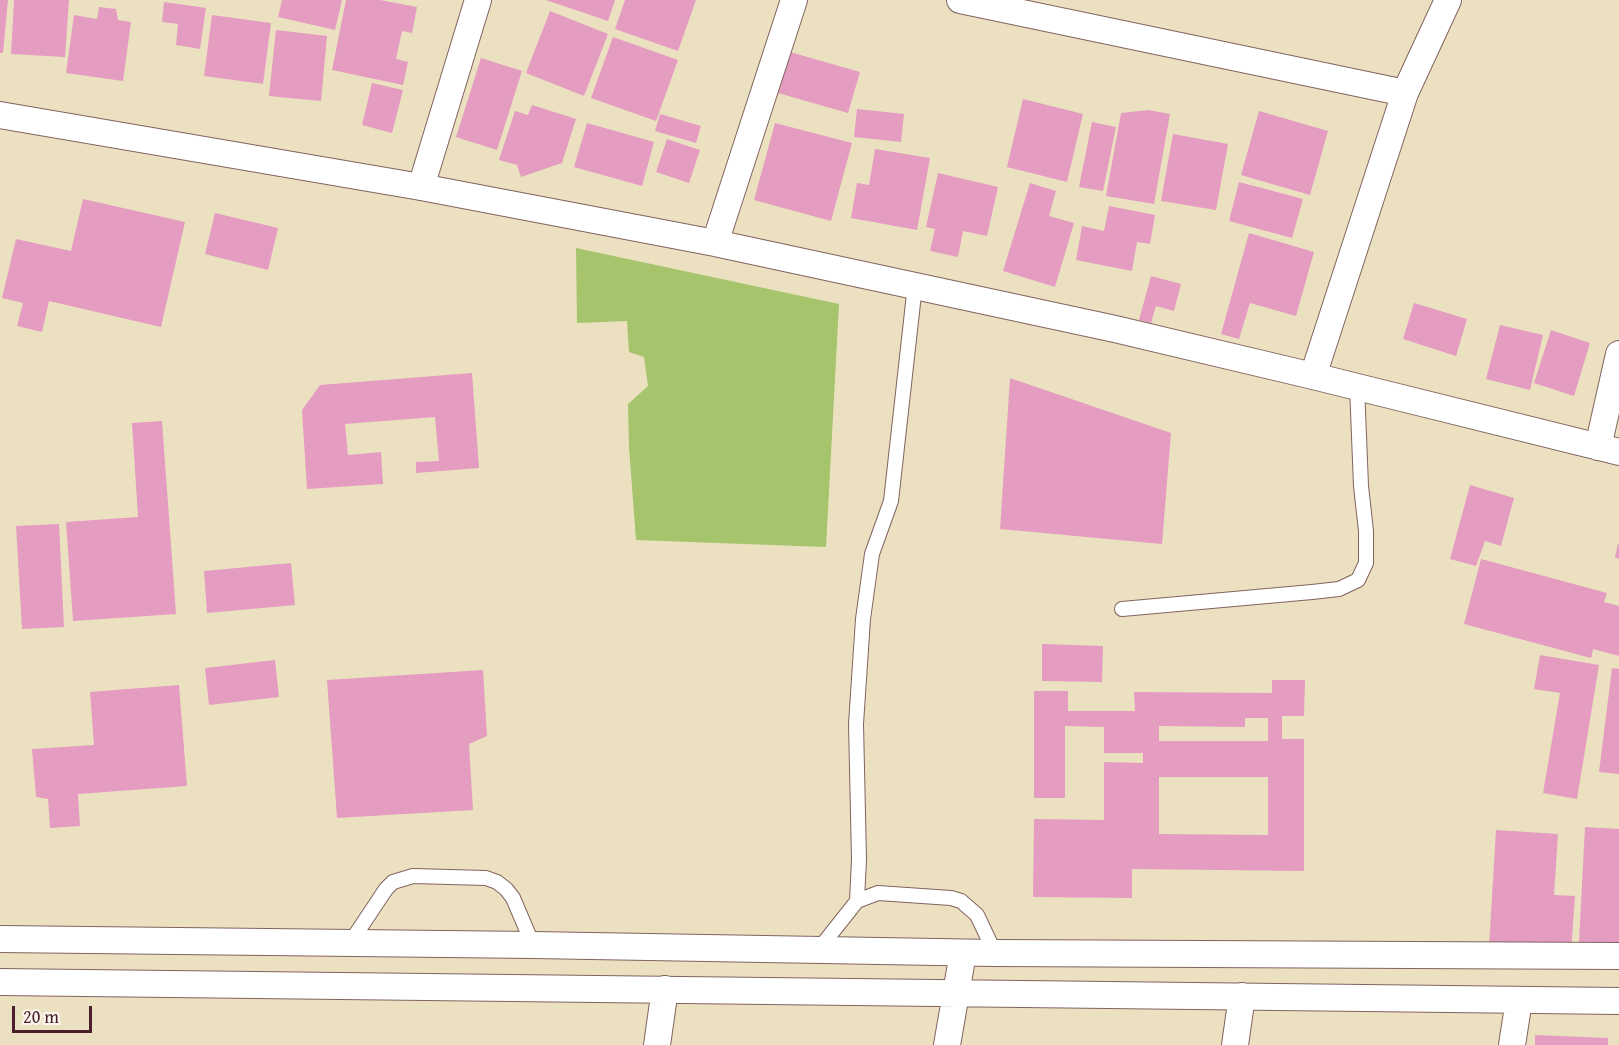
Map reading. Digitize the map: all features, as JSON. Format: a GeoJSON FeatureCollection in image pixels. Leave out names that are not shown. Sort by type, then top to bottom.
{"type":"FeatureCollection","features":[{"type":"Feature","properties":{"kind":"street"},"geometry":{"type":"LineString","coordinates":[[421,187],[478,0]]}},
{"type":"Feature","properties":{"kind":"street"},"geometry":{"type":"LineString","coordinates":[[716,243],[794,0]]}},
{"type":"Feature","properties":{"kind":"street"},"geometry":{"type":"LineString","coordinates":[[960,0],[1405,93]]}},
{"type":"Feature","properties":{"kind":"street"},"geometry":{"type":"LineString","coordinates":[[1313,376],[1405,93],[1448,0]]}},
{"type":"Feature","properties":{"kind":"street"},"geometry":{"type":"LineString","coordinates":[[0,115],[421,187],[716,243],[915,285],[1357,386],[1608,450],[1619,354]]}},
{"type":"Feature","properties":{"kind":"street"},"geometry":{"type":"LineString","coordinates":[[0,939],[996,953],[1619,956]]}},
{"type":"Feature","properties":{"kind":"street"},"geometry":{"type":"LineString","coordinates":[[947,1045],[963,952]]}},
{"type":"Feature","properties":{"kind":"street"},"geometry":{"type":"LineString","coordinates":[[0,982],[1619,1001]]}},
{"type":"Feature","properties":{"kind":"street"},"geometry":{"type":"LineString","coordinates":[[657,1045],[664,989]]}},
{"type":"Feature","properties":{"kind":"street"},"geometry":{"type":"LineString","coordinates":[[1235,1045],[1242,996]]}},
{"type":"Feature","properties":{"kind":"street"},"geometry":{"type":"LineString","coordinates":[[1512,1045],[1519,1000]]}},
{"type":"Feature","properties":{"kind":"lane"},"geometry":{"type":"LineString","coordinates":[[857,901],[856,724],[863,619],[872,554],[891,501],[915,285]]}},
{"type":"Feature","properties":{"kind":"lane"},"geometry":{"type":"LineString","coordinates":[[1122,609],[1339,589],[1358,580],[1366,563],[1366,531],[1361,486],[1357,386]]}},
{"type":"Feature","properties":{"kind":"lane"},"geometry":{"type":"LineString","coordinates":[[350,943],[386,889],[393,882],[414,876],[486,878],[497,882],[513,898],[532,945]]}},
{"type":"Feature","properties":{"kind":"lane"},"geometry":{"type":"LineString","coordinates":[[819,949],[857,901],[878,893],[951,898],[961,901],[977,915],[996,953]]}},
{"type":"Feature","properties":{"kind":"green space"},"geometry":{"type":"Polygon","coordinates":[[[576,248],[839,304],[826,547],[636,540],[628,404],[648,386],[644,357],[629,352],[627,321],[577,323],[576,248]]]}},
{"type":"Feature","properties":{"kind":"building"},"geometry":{"type":"Polygon","coordinates":[[[0,0],[8,0],[3,53],[0,53],[0,0]]]}},
{"type":"Feature","properties":{"kind":"building"},"geometry":{"type":"Polygon","coordinates":[[[14,0],[69,0],[65,57],[11,54],[14,0]]]}},
{"type":"Feature","properties":{"kind":"building"},"geometry":{"type":"Polygon","coordinates":[[[282,0],[342,0],[335,30],[278,17],[282,0]]]}},
{"type":"Feature","properties":{"kind":"building"},"geometry":{"type":"Polygon","coordinates":[[[346,0],[380,0],[417,7],[412,33],[402,31],[396,59],[408,62],[403,85],[332,70],[346,0]]]}},
{"type":"Feature","properties":{"kind":"building"},"geometry":{"type":"Polygon","coordinates":[[[546,0],[615,0],[608,21],[546,0]]]}},
{"type":"Feature","properties":{"kind":"building"},"geometry":{"type":"Polygon","coordinates":[[[625,0],[696,0],[678,51],[615,29],[625,0]]]}},
{"type":"Feature","properties":{"kind":"building"},"geometry":{"type":"Polygon","coordinates":[[[164,2],[206,8],[200,49],[176,45],[178,24],[162,22],[164,2]]]}},
{"type":"Feature","properties":{"kind":"building"},"geometry":{"type":"Polygon","coordinates":[[[99,7],[116,9],[118,20],[131,22],[123,81],[66,73],[74,15],[97,19],[99,7]]]}},
{"type":"Feature","properties":{"kind":"building"},"geometry":{"type":"Polygon","coordinates":[[[550,11],[608,34],[584,96],[526,73],[550,11]]]}},
{"type":"Feature","properties":{"kind":"building"},"geometry":{"type":"Polygon","coordinates":[[[212,15],[271,23],[263,84],[204,76],[212,15]]]}},
{"type":"Feature","properties":{"kind":"building"},"geometry":{"type":"Polygon","coordinates":[[[276,30],[327,36],[321,101],[269,96],[276,30]]]}},
{"type":"Feature","properties":{"kind":"building"},"geometry":{"type":"Polygon","coordinates":[[[613,37],[678,60],[656,121],[591,98],[613,37]]]}},
{"type":"Feature","properties":{"kind":"building"},"geometry":{"type":"Polygon","coordinates":[[[790,52],[860,72],[848,113],[778,93],[790,52]]]}},
{"type":"Feature","properties":{"kind":"building"},"geometry":{"type":"Polygon","coordinates":[[[481,58],[522,71],[497,150],[456,137],[481,58]]]}},
{"type":"Feature","properties":{"kind":"building"},"geometry":{"type":"Polygon","coordinates":[[[372,83],[403,90],[392,133],[362,125],[372,83]]]}},
{"type":"Feature","properties":{"kind":"building"},"geometry":{"type":"Polygon","coordinates":[[[1023,99],[1083,114],[1067,182],[1007,167],[1023,99]]]}},
{"type":"Feature","properties":{"kind":"building"},"geometry":{"type":"Polygon","coordinates":[[[532,105],[576,119],[562,163],[521,177],[517,165],[499,160],[515,111],[528,115],[532,105]]]}},
{"type":"Feature","properties":{"kind":"building"},"geometry":{"type":"Polygon","coordinates":[[[857,109],[904,114],[901,142],[854,137],[857,109]]]}},
{"type":"Feature","properties":{"kind":"building"},"geometry":{"type":"Polygon","coordinates":[[[1148,110],[1170,114],[1154,204],[1106,196],[1121,113],[1148,110]]]}},
{"type":"Feature","properties":{"kind":"building"},"geometry":{"type":"Polygon","coordinates":[[[1259,111],[1328,131],[1310,195],[1241,175],[1259,111]]]}},
{"type":"Feature","properties":{"kind":"building"},"geometry":{"type":"Polygon","coordinates":[[[660,114],[701,126],[696,143],[655,131],[660,114]]]}},
{"type":"Feature","properties":{"kind":"building"},"geometry":{"type":"Polygon","coordinates":[[[1092,122],[1116,127],[1103,191],[1079,187],[1092,122]]]}},
{"type":"Feature","properties":{"kind":"building"},"geometry":{"type":"Polygon","coordinates":[[[587,123],[654,142],[642,186],[574,167],[587,123]]]}},
{"type":"Feature","properties":{"kind":"building"},"geometry":{"type":"Polygon","coordinates":[[[775,123],[852,143],[831,221],[754,200],[775,123]]]}},
{"type":"Feature","properties":{"kind":"building"},"geometry":{"type":"Polygon","coordinates":[[[1173,134],[1228,144],[1216,210],[1161,201],[1173,134]]]}},
{"type":"Feature","properties":{"kind":"building"},"geometry":{"type":"Polygon","coordinates":[[[667,139],[700,150],[689,183],[656,172],[667,139]]]}},
{"type":"Feature","properties":{"kind":"building"},"geometry":{"type":"Polygon","coordinates":[[[875,149],[930,158],[917,230],[851,218],[857,183],[869,185],[875,149]]]}},
{"type":"Feature","properties":{"kind":"building"},"geometry":{"type":"Polygon","coordinates":[[[938,173],[998,187],[987,236],[963,231],[958,257],[930,251],[935,229],[926,227],[938,173]]]}},
{"type":"Feature","properties":{"kind":"building"},"geometry":{"type":"Polygon","coordinates":[[[1239,182],[1303,199],[1292,238],[1229,221],[1239,182]]]}},
{"type":"Feature","properties":{"kind":"building"},"geometry":{"type":"Polygon","coordinates":[[[1030,183],[1056,191],[1049,216],[1074,223],[1055,287],[1003,271],[1030,183]]]}},
{"type":"Feature","properties":{"kind":"building"},"geometry":{"type":"Polygon","coordinates":[[[83,199],[185,222],[161,327],[49,301],[42,332],[17,326],[23,303],[2,298],[16,239],[71,251],[83,199]]]}},
{"type":"Feature","properties":{"kind":"building"},"geometry":{"type":"Polygon","coordinates":[[[1109,206],[1155,215],[1150,244],[1137,242],[1132,271],[1076,260],[1082,226],[1104,231],[1109,206]]]}},
{"type":"Feature","properties":{"kind":"building"},"geometry":{"type":"Polygon","coordinates":[[[215,213],[278,228],[268,270],[205,254],[215,213]]]}},
{"type":"Feature","properties":{"kind":"building"},"geometry":{"type":"Polygon","coordinates":[[[1249,233],[1314,252],[1296,316],[1250,303],[1239,339],[1221,334],[1249,233]]]}},
{"type":"Feature","properties":{"kind":"building"},"geometry":{"type":"Polygon","coordinates":[[[1151,276],[1181,284],[1174,311],[1156,306],[1151,323],[1139,320],[1151,276]]]}},
{"type":"Feature","properties":{"kind":"building"},"geometry":{"type":"Polygon","coordinates":[[[1414,303],[1467,319],[1456,356],[1403,339],[1414,303]]]}},
{"type":"Feature","properties":{"kind":"building"},"geometry":{"type":"Polygon","coordinates":[[[1500,325],[1543,335],[1530,390],[1486,379],[1500,325]]]}},
{"type":"Feature","properties":{"kind":"building"},"geometry":{"type":"Polygon","coordinates":[[[1551,330],[1590,343],[1574,396],[1534,383],[1551,330]]]}},
{"type":"Feature","properties":{"kind":"building"},"geometry":{"type":"Polygon","coordinates":[[[472,373],[479,468],[416,473],[416,462],[439,461],[435,417],[345,424],[348,455],[381,452],[383,484],[307,489],[302,410],[320,385],[472,373]]]}},
{"type":"Feature","properties":{"kind":"building"},"geometry":{"type":"Polygon","coordinates":[[[1010,378],[1171,433],[1162,544],[1000,529],[1010,378]]]}},
{"type":"Feature","properties":{"kind":"building"},"geometry":{"type":"Polygon","coordinates":[[[162,421],[176,614],[73,621],[66,522],[138,517],[132,423],[162,421]]]}},
{"type":"Feature","properties":{"kind":"building"},"geometry":{"type":"Polygon","coordinates":[[[1470,485],[1514,498],[1501,546],[1485,541],[1476,566],[1450,559],[1470,485]]]}},
{"type":"Feature","properties":{"kind":"building"},"geometry":{"type":"Polygon","coordinates":[[[59,524],[64,627],[22,629],[16,526],[59,524]]]}},
{"type":"Feature","properties":{"kind":"building"},"geometry":{"type":"Polygon","coordinates":[[[1619,544],[1619,559],[1615,557],[1619,544]]]}},
{"type":"Feature","properties":{"kind":"building"},"geometry":{"type":"Polygon","coordinates":[[[1481,559],[1607,593],[1604,602],[1619,606],[1619,656],[1593,649],[1591,658],[1464,624],[1481,559]]]}},
{"type":"Feature","properties":{"kind":"building"},"geometry":{"type":"Polygon","coordinates":[[[291,563],[295,605],[207,613],[204,571],[291,563]]]}},
{"type":"Feature","properties":{"kind":"building"},"geometry":{"type":"Polygon","coordinates":[[[1042,644],[1103,646],[1102,682],[1042,681],[1042,644]]]}},
{"type":"Feature","properties":{"kind":"building"},"geometry":{"type":"Polygon","coordinates":[[[1540,655],[1599,665],[1577,799],[1543,793],[1560,693],[1534,689],[1540,655]]]}},
{"type":"Feature","properties":{"kind":"building"},"geometry":{"type":"Polygon","coordinates":[[[275,660],[279,697],[209,705],[205,668],[275,660]]]}},
{"type":"Feature","properties":{"kind":"building"},"geometry":{"type":"Polygon","coordinates":[[[1612,668],[1619,669],[1619,774],[1599,772],[1612,668]]]}},
{"type":"Feature","properties":{"kind":"building"},"geometry":{"type":"Polygon","coordinates":[[[483,670],[487,736],[469,744],[473,810],[337,818],[327,680],[483,670]]]}},
{"type":"Feature","properties":{"kind":"building"},"geometry":{"type":"Polygon","coordinates":[[[1272,680],[1305,680],[1304,716],[1282,716],[1282,739],[1304,739],[1304,871],[1132,869],[1132,898],[1033,897],[1034,819],[1104,820],[1104,762],[1143,763],[1143,753],[1104,753],[1104,727],[1065,726],[1065,798],[1034,798],[1034,691],[1068,691],[1068,711],[1135,711],[1134,692],[1272,693],[1272,680]],[[1245,718],[1245,727],[1159,726],[1159,741],[1268,741],[1268,718],[1245,718]],[[1159,777],[1159,834],[1268,835],[1268,777],[1159,777]]]}},
{"type":"Feature","properties":{"kind":"building"},"geometry":{"type":"Polygon","coordinates":[[[179,685],[187,786],[78,794],[80,826],[50,828],[48,799],[36,797],[32,749],[94,745],[90,692],[179,685]]]}},
{"type":"Feature","properties":{"kind":"building"},"geometry":{"type":"Polygon","coordinates":[[[1585,827],[1619,829],[1619,945],[1579,942],[1585,827]]]}},
{"type":"Feature","properties":{"kind":"building"},"geometry":{"type":"Polygon","coordinates":[[[1496,830],[1558,834],[1554,895],[1575,896],[1571,952],[1489,947],[1496,830]]]}},
{"type":"Feature","properties":{"kind":"building"},"geometry":{"type":"Polygon","coordinates":[[[1535,1035],[1608,1038],[1608,1045],[1535,1045],[1535,1035]]]}}]}
